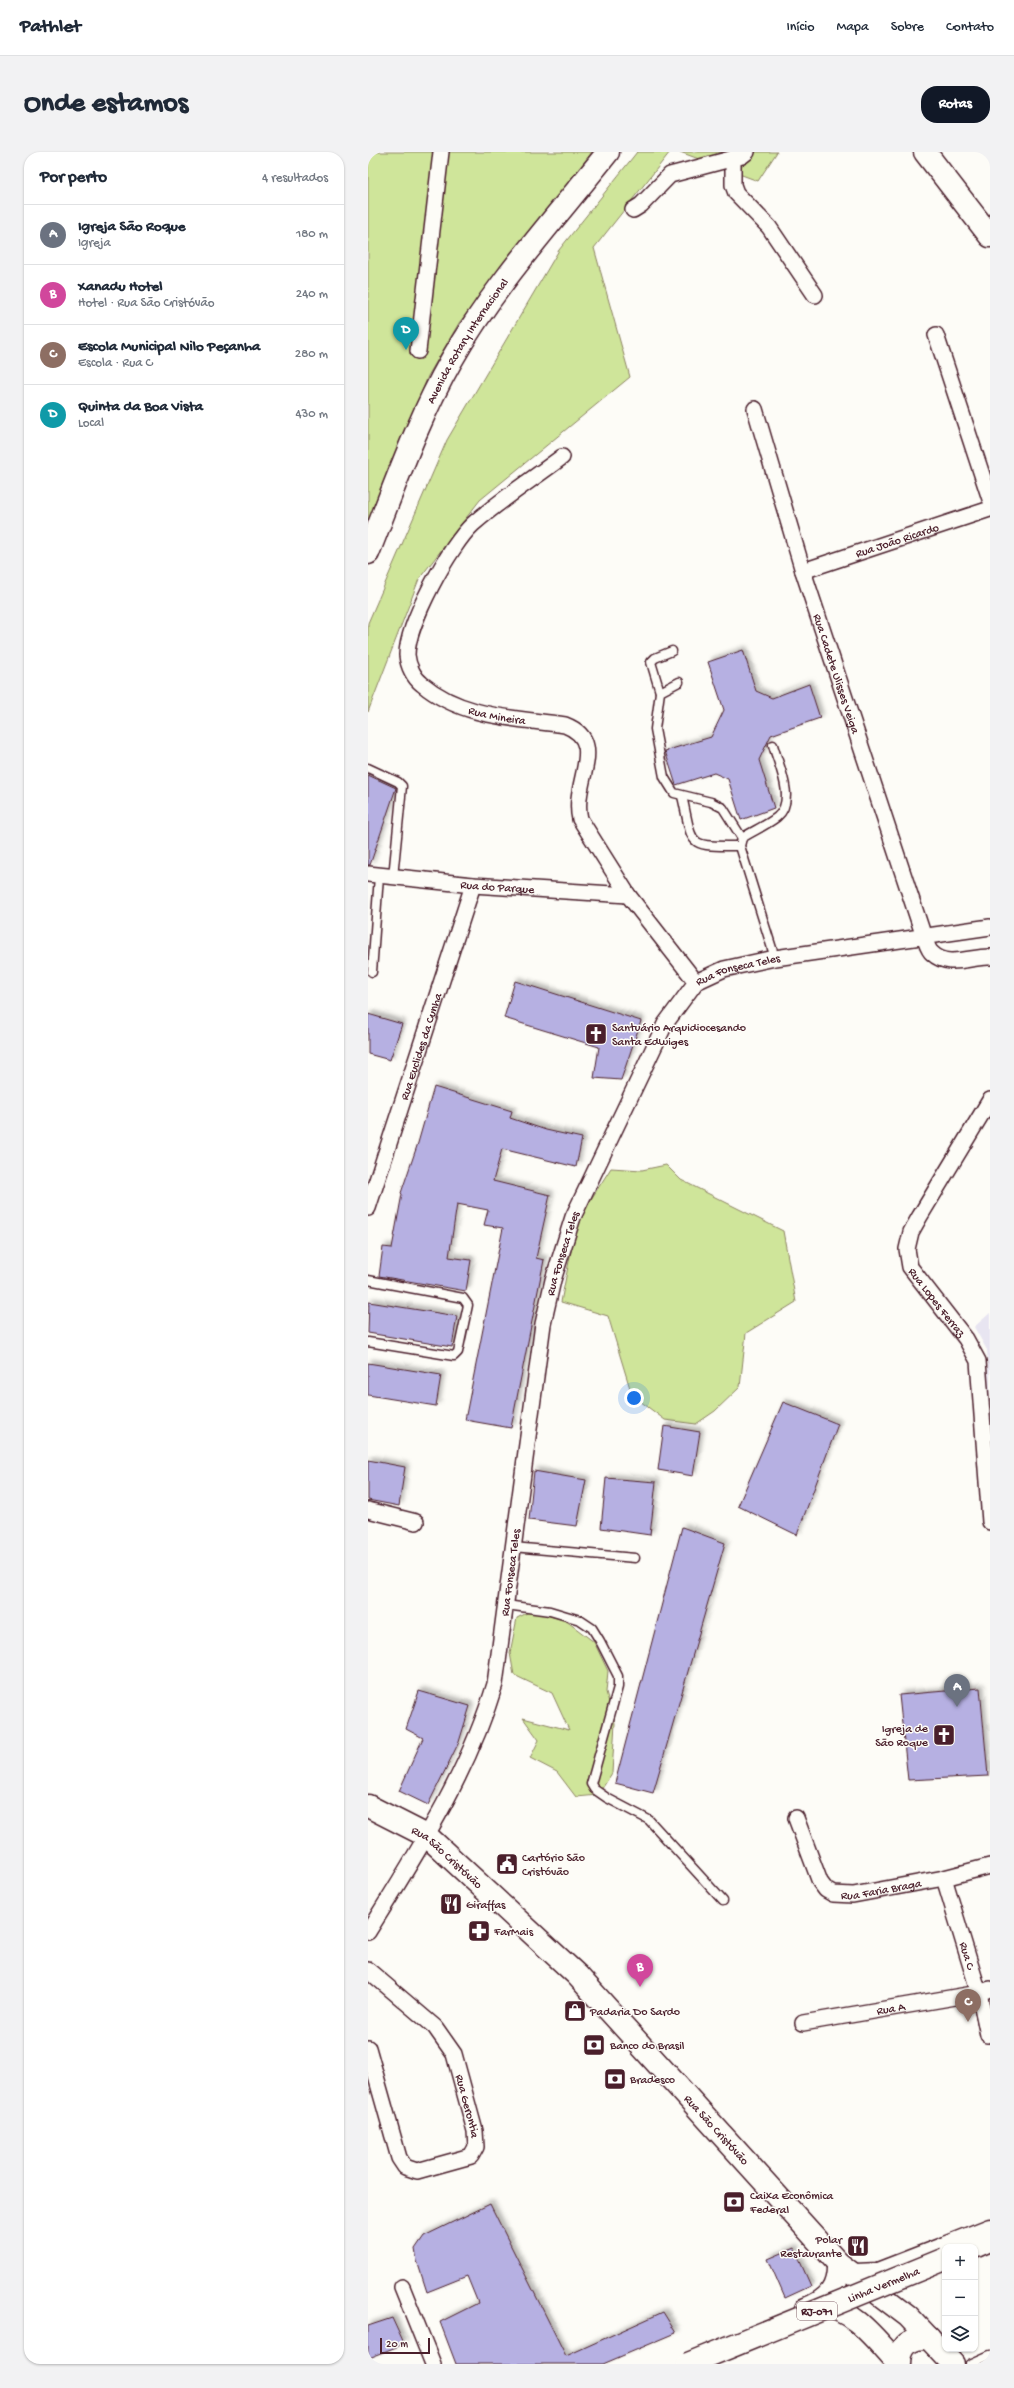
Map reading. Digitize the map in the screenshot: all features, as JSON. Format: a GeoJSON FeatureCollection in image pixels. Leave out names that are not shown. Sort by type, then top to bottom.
{"type":"FeatureCollection","features":[{"type":"Feature","properties":{"kind":"main road","name":"Avenida Rotary Internacional"},"geometry":{"type":"LineString","coordinates":[[368,553],[423,414],[451,361],[475,322],[498,290],[608,152]]}},
{"type":"Feature","properties":{"kind":"main road"},"geometry":{"type":"LineString","coordinates":[[925,152],[990,236]]}},
{"type":"Feature","properties":{"kind":"main road","name":"Rua São Cristóvão"},"geometry":{"type":"LineString","coordinates":[[368,1806],[427,1836],[577,1975],[838,2262],[908,2316],[953,2364]]}},
{"type":"Feature","properties":{"kind":"main road"},"geometry":{"type":"LineString","coordinates":[[956,2244],[990,2230]]}},
{"type":"Feature","properties":{"kind":"main road"},"geometry":{"type":"LineString","coordinates":[[978,2246],[990,2242]]}},
{"type":"Feature","properties":{"kind":"main road"},"geometry":{"type":"LineString","coordinates":[[856,2275],[878,2274],[942,2250]]}},
{"type":"Feature","properties":{"kind":"main road","name":"Linha Vermelha"},"geometry":{"type":"LineString","coordinates":[[688,2364],[942,2260]]}},
{"type":"Feature","properties":{"kind":"main road"},"geometry":{"type":"LineString","coordinates":[[674,2364],[819,2304],[826,2299],[835,2287],[838,2262]]}},
{"type":"Feature","properties":{"kind":"main road","name":"Linha Vermelha"},"geometry":{"type":"LineString","coordinates":[[697,2364],[942,2263]]}},
{"type":"Feature","properties":{"kind":"main road"},"geometry":{"type":"LineString","coordinates":[[819,2304],[840,2310],[858,2322],[899,2364]]}},
{"type":"Feature","properties":{"kind":"main road"},"geometry":{"type":"LineString","coordinates":[[899,2364],[901,2354],[907,2343],[917,2338],[929,2338]]}},
{"type":"Feature","properties":{"kind":"street"},"geometry":{"type":"LineString","coordinates":[[418,351],[441,152]]}},
{"type":"Feature","properties":{"kind":"street"},"geometry":{"type":"LineString","coordinates":[[633,210],[641,205],[670,175],[740,155],[733,185],[736,193],[769,227],[815,295]]}},
{"type":"Feature","properties":{"kind":"street"},"geometry":{"type":"LineString","coordinates":[[936,335],[990,499]]}},
{"type":"Feature","properties":{"kind":"street","name":"Rua Cadete Ulisses Veiga"},"geometry":{"type":"LineString","coordinates":[[755,409],[803,572],[924,936]]}},
{"type":"Feature","properties":{"kind":"street","name":"Rua Mineira"},"geometry":{"type":"LineString","coordinates":[[562,457],[473,525],[454,545],[417,616],[409,638],[409,666],[420,683],[439,697],[457,706],[482,714],[565,725],[577,730],[583,735],[587,743],[587,754],[578,792],[577,806],[580,819],[628,895],[696,982]]}},
{"type":"Feature","properties":{"kind":"street","name":"Rua João Ricardo"},"geometry":{"type":"LineString","coordinates":[[803,572],[990,509]]}},
{"type":"Feature","properties":{"kind":"street","name":"Rua do Parque"},"geometry":{"type":"LineString","coordinates":[[380,876],[473,885],[628,895]]}},
{"type":"Feature","properties":{"kind":"street","name":"Rua Euclides da Cunha"},"geometry":{"type":"LineString","coordinates":[[368,1208],[473,885]]}},
{"type":"Feature","properties":{"kind":"street","name":"Rua Fonseca Teles"},"geometry":{"type":"LineString","coordinates":[[427,1836],[470,1755],[495,1684],[543,1324],[553,1280],[573,1217],[665,1024],[696,982],[724,969],[774,958],[990,927]]}},
{"type":"Feature","properties":{"kind":"street"},"geometry":{"type":"LineString","coordinates":[[924,936],[932,953],[943,960],[958,962],[990,957]]}},
{"type":"Feature","properties":{"kind":"street","name":"Rua Lopes Ferraz"},"geometry":{"type":"LineString","coordinates":[[990,1100],[911,1232],[907,1248],[910,1267],[966,1339],[978,1361],[990,1522]]}},
{"type":"Feature","properties":{"kind":"street"},"geometry":{"type":"LineString","coordinates":[[368,1510],[416,1522]]}},
{"type":"Feature","properties":{"kind":"street","name":"Rua Faria Braga"},"geometry":{"type":"LineString","coordinates":[[796,1818],[820,1882],[826,1890],[833,1894],[853,1895],[944,1878],[990,1866]]}},
{"type":"Feature","properties":{"kind":"street"},"geometry":{"type":"LineString","coordinates":[[368,1932],[427,1836]]}},
{"type":"Feature","properties":{"kind":"street","name":"Rua C"},"geometry":{"type":"LineString","coordinates":[[944,1878],[984,1991],[988,2035]]}},
{"type":"Feature","properties":{"kind":"street","name":"Rua Gerontia"},"geometry":{"type":"LineString","coordinates":[[368,1970],[435,2027],[454,2054],[475,2131],[476,2147],[471,2156],[417,2171],[405,2167],[399,2158],[368,2048]]}},
{"type":"Feature","properties":{"kind":"street","name":"Rua A"},"geometry":{"type":"LineString","coordinates":[[803,2023],[984,1991]]}},
{"type":"Feature","properties":{"kind":"street"},"geometry":{"type":"LineString","coordinates":[[402,2287],[433,2364]]}},
{"type":"Feature","properties":{"kind":"lane"},"geometry":{"type":"LineString","coordinates":[[672,651],[655,658],[652,662],[660,692],[654,729],[664,777],[674,793],[711,802],[723,808],[741,842],[774,958]]}},
{"type":"Feature","properties":{"kind":"lane"},"geometry":{"type":"LineString","coordinates":[[660,692],[679,682]]}},
{"type":"Feature","properties":{"kind":"lane"},"geometry":{"type":"LineString","coordinates":[[682,796],[692,839],[698,844],[741,842],[778,816],[785,803],[785,788],[773,745]]}},
{"type":"Feature","properties":{"kind":"lane"},"geometry":{"type":"LineString","coordinates":[[368,768],[398,782],[402,786],[380,876],[372,972]]}},
{"type":"Feature","properties":{"kind":"lane"},"geometry":{"type":"LineString","coordinates":[[368,1280],[463,1298],[468,1305],[458,1352],[454,1356],[368,1342]]}},
{"type":"Feature","properties":{"kind":"lane"},"geometry":{"type":"LineString","coordinates":[[513,1547],[636,1558]]}},
{"type":"Feature","properties":{"kind":"lane"},"geometry":{"type":"LineString","coordinates":[[506,1605],[550,1611],[580,1620],[592,1628],[618,1676],[618,1687],[591,1784],[594,1789],[607,1798],[649,1820],[723,1901]]}},
{"type":"Feature","properties":{"kind":"lane"},"geometry":{"type":"LineString","coordinates":[[970,2364],[990,2355]]}},
{"type":"Feature","properties":{"kind":"shaded area"},"geometry":{"type":"Polygon","coordinates":[[[990,1313],[990,1402],[987,1350],[974,1327],[990,1313]]]}},
{"type":"Feature","properties":{"kind":"green space"},"geometry":{"type":"Polygon","coordinates":[[[368,152],[592,152],[459,323],[428,376],[368,530],[368,152]]]}},
{"type":"Feature","properties":{"kind":"green space"},"geometry":{"type":"Polygon","coordinates":[[[637,152],[670,152],[594,248],[630,377],[480,500],[419,579],[368,712],[368,623],[447,440],[559,250],[637,152]]]}},
{"type":"Feature","properties":{"kind":"green space"},"geometry":{"type":"Polygon","coordinates":[[[680,152],[777,152],[758,181],[680,152]]]}},
{"type":"Feature","properties":{"kind":"green space"},"geometry":{"type":"Polygon","coordinates":[[[666,1165],[681,1180],[783,1231],[796,1302],[746,1333],[740,1387],[715,1411],[696,1424],[665,1420],[632,1395],[608,1316],[561,1302],[577,1221],[611,1168],[642,1170],[666,1165]]]}},
{"type":"Feature","properties":{"kind":"green space"},"geometry":{"type":"Polygon","coordinates":[[[531,1611],[565,1620],[594,1642],[608,1671],[606,1692],[615,1723],[612,1773],[598,1795],[576,1797],[557,1772],[530,1758],[539,1740],[523,1718],[569,1730],[552,1693],[514,1675],[510,1653],[517,1618],[531,1611]]]}},
{"type":"Feature","properties":{"kind":"building"},"geometry":{"type":"Polygon","coordinates":[[[743,650],[756,691],[772,698],[809,684],[820,718],[771,735],[759,760],[774,808],[741,820],[728,779],[714,773],[676,785],[665,751],[711,737],[724,710],[708,662],[743,650]]]}},
{"type":"Feature","properties":{"kind":"building"},"geometry":{"type":"Polygon","coordinates":[[[368,775],[396,788],[370,865],[368,865],[368,775]]]}},
{"type":"Feature","properties":{"kind":"building","name":"Santuário Arquidiocesando Santa Edwiges"},"geometry":{"type":"Polygon","coordinates":[[[515,981],[641,1021],[621,1080],[594,1078],[599,1047],[504,1018],[515,981]]]}},
{"type":"Feature","properties":{"kind":"building"},"geometry":{"type":"Polygon","coordinates":[[[368,1014],[402,1024],[390,1060],[368,1054],[368,1014]]]}},
{"type":"Feature","properties":{"kind":"building"},"geometry":{"type":"Polygon","coordinates":[[[434,1087],[512,1111],[510,1118],[546,1130],[582,1138],[576,1167],[502,1149],[493,1181],[550,1195],[536,1258],[544,1260],[511,1428],[465,1420],[503,1228],[484,1225],[488,1210],[457,1204],[449,1257],[471,1260],[466,1291],[379,1276],[383,1247],[392,1248],[401,1193],[418,1143],[434,1087]]]}},
{"type":"Feature","properties":{"kind":"building"},"geometry":{"type":"Polygon","coordinates":[[[369,1302],[457,1316],[452,1347],[368,1333],[369,1302]]]}},
{"type":"Feature","properties":{"kind":"building"},"geometry":{"type":"Polygon","coordinates":[[[368,1363],[441,1375],[436,1406],[368,1395],[368,1363]]]}},
{"type":"Feature","properties":{"kind":"building"},"geometry":{"type":"Polygon","coordinates":[[[783,1402],[838,1424],[797,1535],[738,1506],[783,1402]]]}},
{"type":"Feature","properties":{"kind":"building"},"geometry":{"type":"Polygon","coordinates":[[[664,1426],[700,1432],[693,1476],[658,1470],[664,1426]]]}},
{"type":"Feature","properties":{"kind":"building"},"geometry":{"type":"Polygon","coordinates":[[[368,1460],[405,1467],[399,1506],[368,1500],[368,1460]]]}},
{"type":"Feature","properties":{"kind":"building"},"geometry":{"type":"Polygon","coordinates":[[[534,1471],[586,1480],[577,1526],[529,1520],[534,1471]]]}},
{"type":"Feature","properties":{"kind":"building"},"geometry":{"type":"Polygon","coordinates":[[[606,1478],[656,1482],[650,1535],[601,1528],[606,1478]]]}},
{"type":"Feature","properties":{"kind":"building"},"geometry":{"type":"Polygon","coordinates":[[[682,1527],[725,1543],[653,1793],[615,1783],[682,1527]]]}},
{"type":"Feature","properties":{"kind":"building","name":"Igreja de São Roque"},"geometry":{"type":"Polygon","coordinates":[[[980,1688],[988,1776],[908,1780],[899,1695],[980,1688]]]}},
{"type":"Feature","properties":{"kind":"building"},"geometry":{"type":"Polygon","coordinates":[[[419,1691],[470,1706],[459,1742],[428,1805],[399,1791],[423,1738],[406,1729],[419,1691]]]}},
{"type":"Feature","properties":{"kind":"building"},"geometry":{"type":"Polygon","coordinates":[[[490,2204],[566,2356],[663,2312],[676,2333],[603,2364],[456,2364],[440,2322],[478,2303],[467,2276],[427,2292],[417,2261],[415,2249],[424,2236],[490,2204]]]}},
{"type":"Feature","properties":{"kind":"building"},"geometry":{"type":"Polygon","coordinates":[[[794,2248],[811,2286],[785,2298],[768,2259],[794,2248]]]}},
{"type":"Feature","properties":{"kind":"building"},"geometry":{"type":"Polygon","coordinates":[[[392,2318],[404,2344],[368,2358],[368,2326],[392,2318]]]}},
{"type":"Feature","properties":{"kind":"place","name":"Quinta da Boa Vista"},"geometry":{"type":"Point","coordinates":[406,350]}},
{"type":"Feature","properties":{"kind":"place","name":"Santuário Arquidiocesando Santa Edwiges"},"geometry":{"type":"Point","coordinates":[596,1034]}},
{"type":"Feature","properties":{"kind":"place","name":"Igreja São Roque"},"geometry":{"type":"Point","coordinates":[957,1707]}},
{"type":"Feature","properties":{"kind":"place","name":"Igreja de São Roque"},"geometry":{"type":"Point","coordinates":[944,1735]}},
{"type":"Feature","properties":{"kind":"place","name":"Cartório São Cristóvão"},"geometry":{"type":"Point","coordinates":[507,1864]}},
{"type":"Feature","properties":{"kind":"place","name":"Giraffas"},"geometry":{"type":"Point","coordinates":[451,1904]}},
{"type":"Feature","properties":{"kind":"place","name":"FarMais"},"geometry":{"type":"Point","coordinates":[479,1931]}},
{"type":"Feature","properties":{"kind":"place","name":"Xanadu Hotel"},"geometry":{"type":"Point","coordinates":[640,1987]}},
{"type":"Feature","properties":{"kind":"place","name":"Padaria Do Sardo"},"geometry":{"type":"Point","coordinates":[575,2011]}},
{"type":"Feature","properties":{"kind":"place","name":"Escola Municipal Nilo Peçanha"},"geometry":{"type":"Point","coordinates":[968,2022]}},
{"type":"Feature","properties":{"kind":"place","name":"Banco do Brasil"},"geometry":{"type":"Point","coordinates":[594,2045]}},
{"type":"Feature","properties":{"kind":"place","name":"Bradesco"},"geometry":{"type":"Point","coordinates":[615,2079]}},
{"type":"Feature","properties":{"kind":"place","name":"Caixa Econômica Federal"},"geometry":{"type":"Point","coordinates":[734,2202]}},
{"type":"Feature","properties":{"kind":"place","name":"Polar Restaurante"},"geometry":{"type":"Point","coordinates":[858,2246]}}]}
